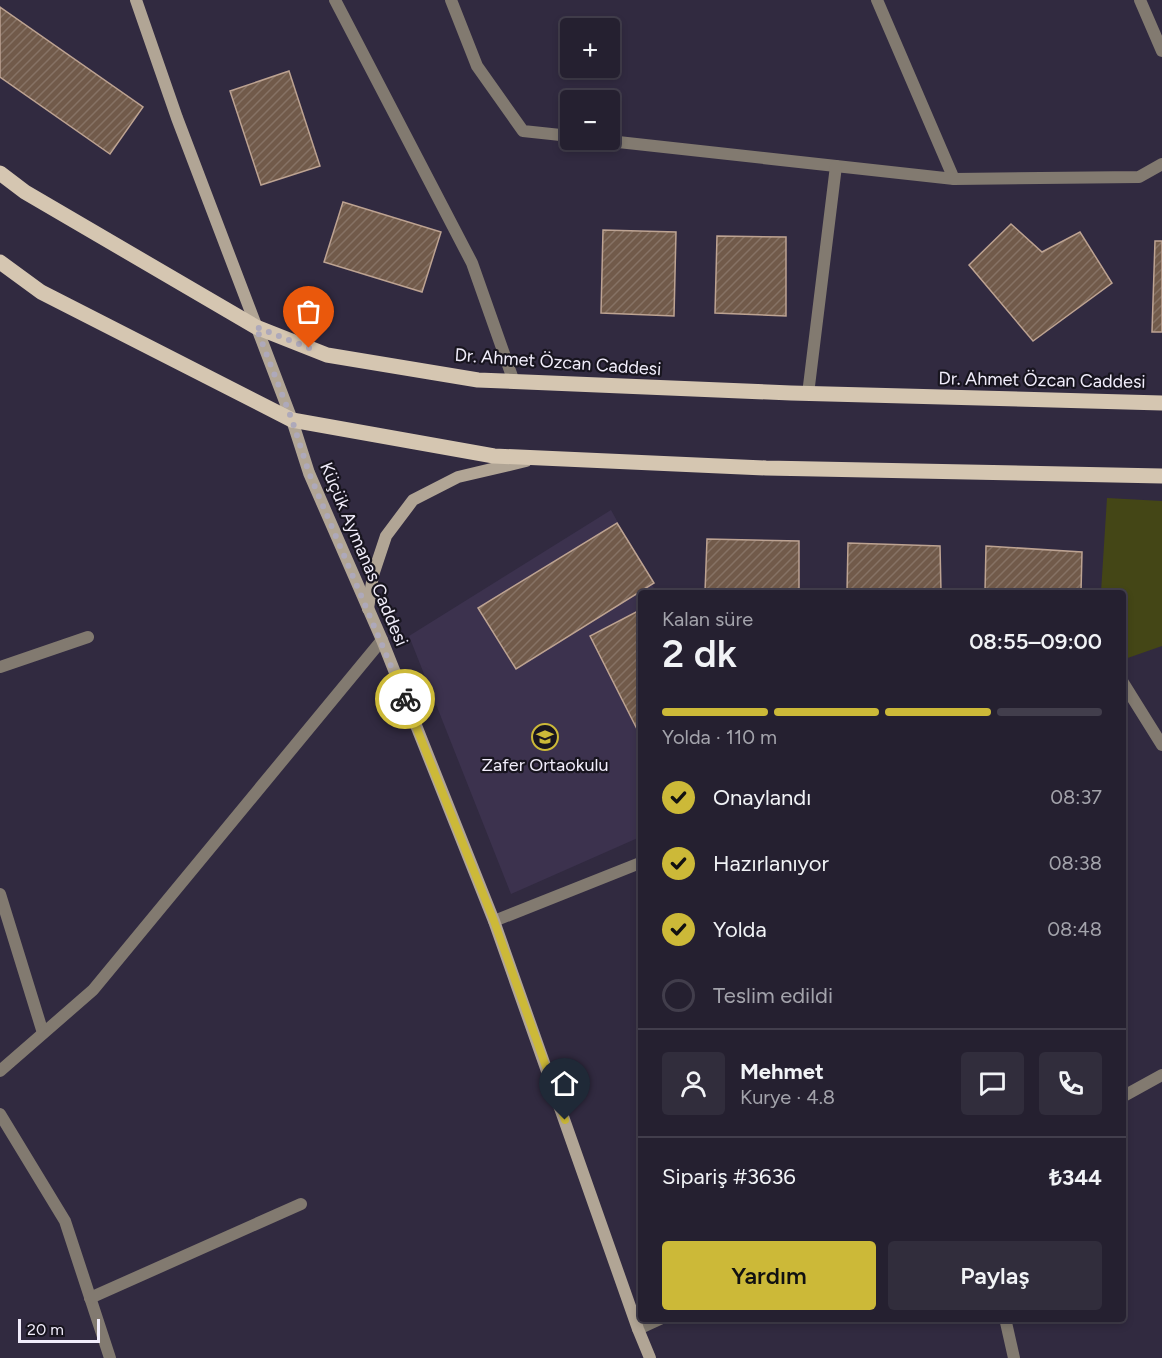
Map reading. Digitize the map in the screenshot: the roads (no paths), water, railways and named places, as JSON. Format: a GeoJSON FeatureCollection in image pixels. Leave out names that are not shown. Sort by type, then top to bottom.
{"type":"FeatureCollection","features":[{"type":"Feature","properties":{"kind":"main road","name":"Dr. Ahmet Özcan Caddesi"},"geometry":{"type":"LineString","coordinates":[[0,173],[25,192],[256,327],[327,355],[478,380],[808,394],[1162,403]]}},
{"type":"Feature","properties":{"kind":"main road"},"geometry":{"type":"LineString","coordinates":[[0,262],[41,292],[292,420],[494,456],[766,468],[1162,476]]}},
{"type":"Feature","properties":{"kind":"street","name":"Küçük Aymanas Caddesi"},"geometry":{"type":"LineString","coordinates":[[136,0],[177,118],[292,420],[309,473],[382,640],[494,921],[650,1358]]}},
{"type":"Feature","properties":{"kind":"street"},"geometry":{"type":"LineString","coordinates":[[335,0],[472,263],[514,382]]}},
{"type":"Feature","properties":{"kind":"street"},"geometry":{"type":"LineString","coordinates":[[451,0],[477,66],[523,131],[560,135]]}},
{"type":"Feature","properties":{"kind":"street"},"geometry":{"type":"LineString","coordinates":[[877,0],[954,179]]}},
{"type":"Feature","properties":{"kind":"street"},"geometry":{"type":"LineString","coordinates":[[1140,0],[1162,51]]}},
{"type":"Feature","properties":{"kind":"street"},"geometry":{"type":"LineString","coordinates":[[620,142],[954,179],[1140,177],[1162,164]]}},
{"type":"Feature","properties":{"kind":"street"},"geometry":{"type":"LineString","coordinates":[[808,394],[836,166]]}},
{"type":"Feature","properties":{"kind":"street"},"geometry":{"type":"LineString","coordinates":[[368,610],[373,575],[386,536],[412,500],[458,477],[537,458]]}},
{"type":"Feature","properties":{"kind":"street"},"geometry":{"type":"LineString","coordinates":[[0,667],[88,637]]}},
{"type":"Feature","properties":{"kind":"street"},"geometry":{"type":"LineString","coordinates":[[0,1071],[93,990],[382,640]]}},
{"type":"Feature","properties":{"kind":"street"},"geometry":{"type":"LineString","coordinates":[[1126,687],[1162,745]]}},
{"type":"Feature","properties":{"kind":"street"},"geometry":{"type":"LineString","coordinates":[[494,921],[638,865]]}},
{"type":"Feature","properties":{"kind":"street"},"geometry":{"type":"LineString","coordinates":[[0,894],[43,1033]]}},
{"type":"Feature","properties":{"kind":"street"},"geometry":{"type":"LineString","coordinates":[[1126,1095],[1162,1075]]}},
{"type":"Feature","properties":{"kind":"street"},"geometry":{"type":"LineString","coordinates":[[0,1113],[65,1221],[110,1358]]}},
{"type":"Feature","properties":{"kind":"street"},"geometry":{"type":"LineString","coordinates":[[90,1298],[301,1204]]}},
{"type":"Feature","properties":{"kind":"street"},"geometry":{"type":"LineString","coordinates":[[638,1329],[653,1322]]}},
{"type":"Feature","properties":{"kind":"street"},"geometry":{"type":"LineString","coordinates":[[1006,1322],[1014,1358]]}},
{"type":"Feature","properties":{"kind":"place","name":"Zafer Ortaokulu"},"geometry":{"type":"Point","coordinates":[545,737]}}]}
